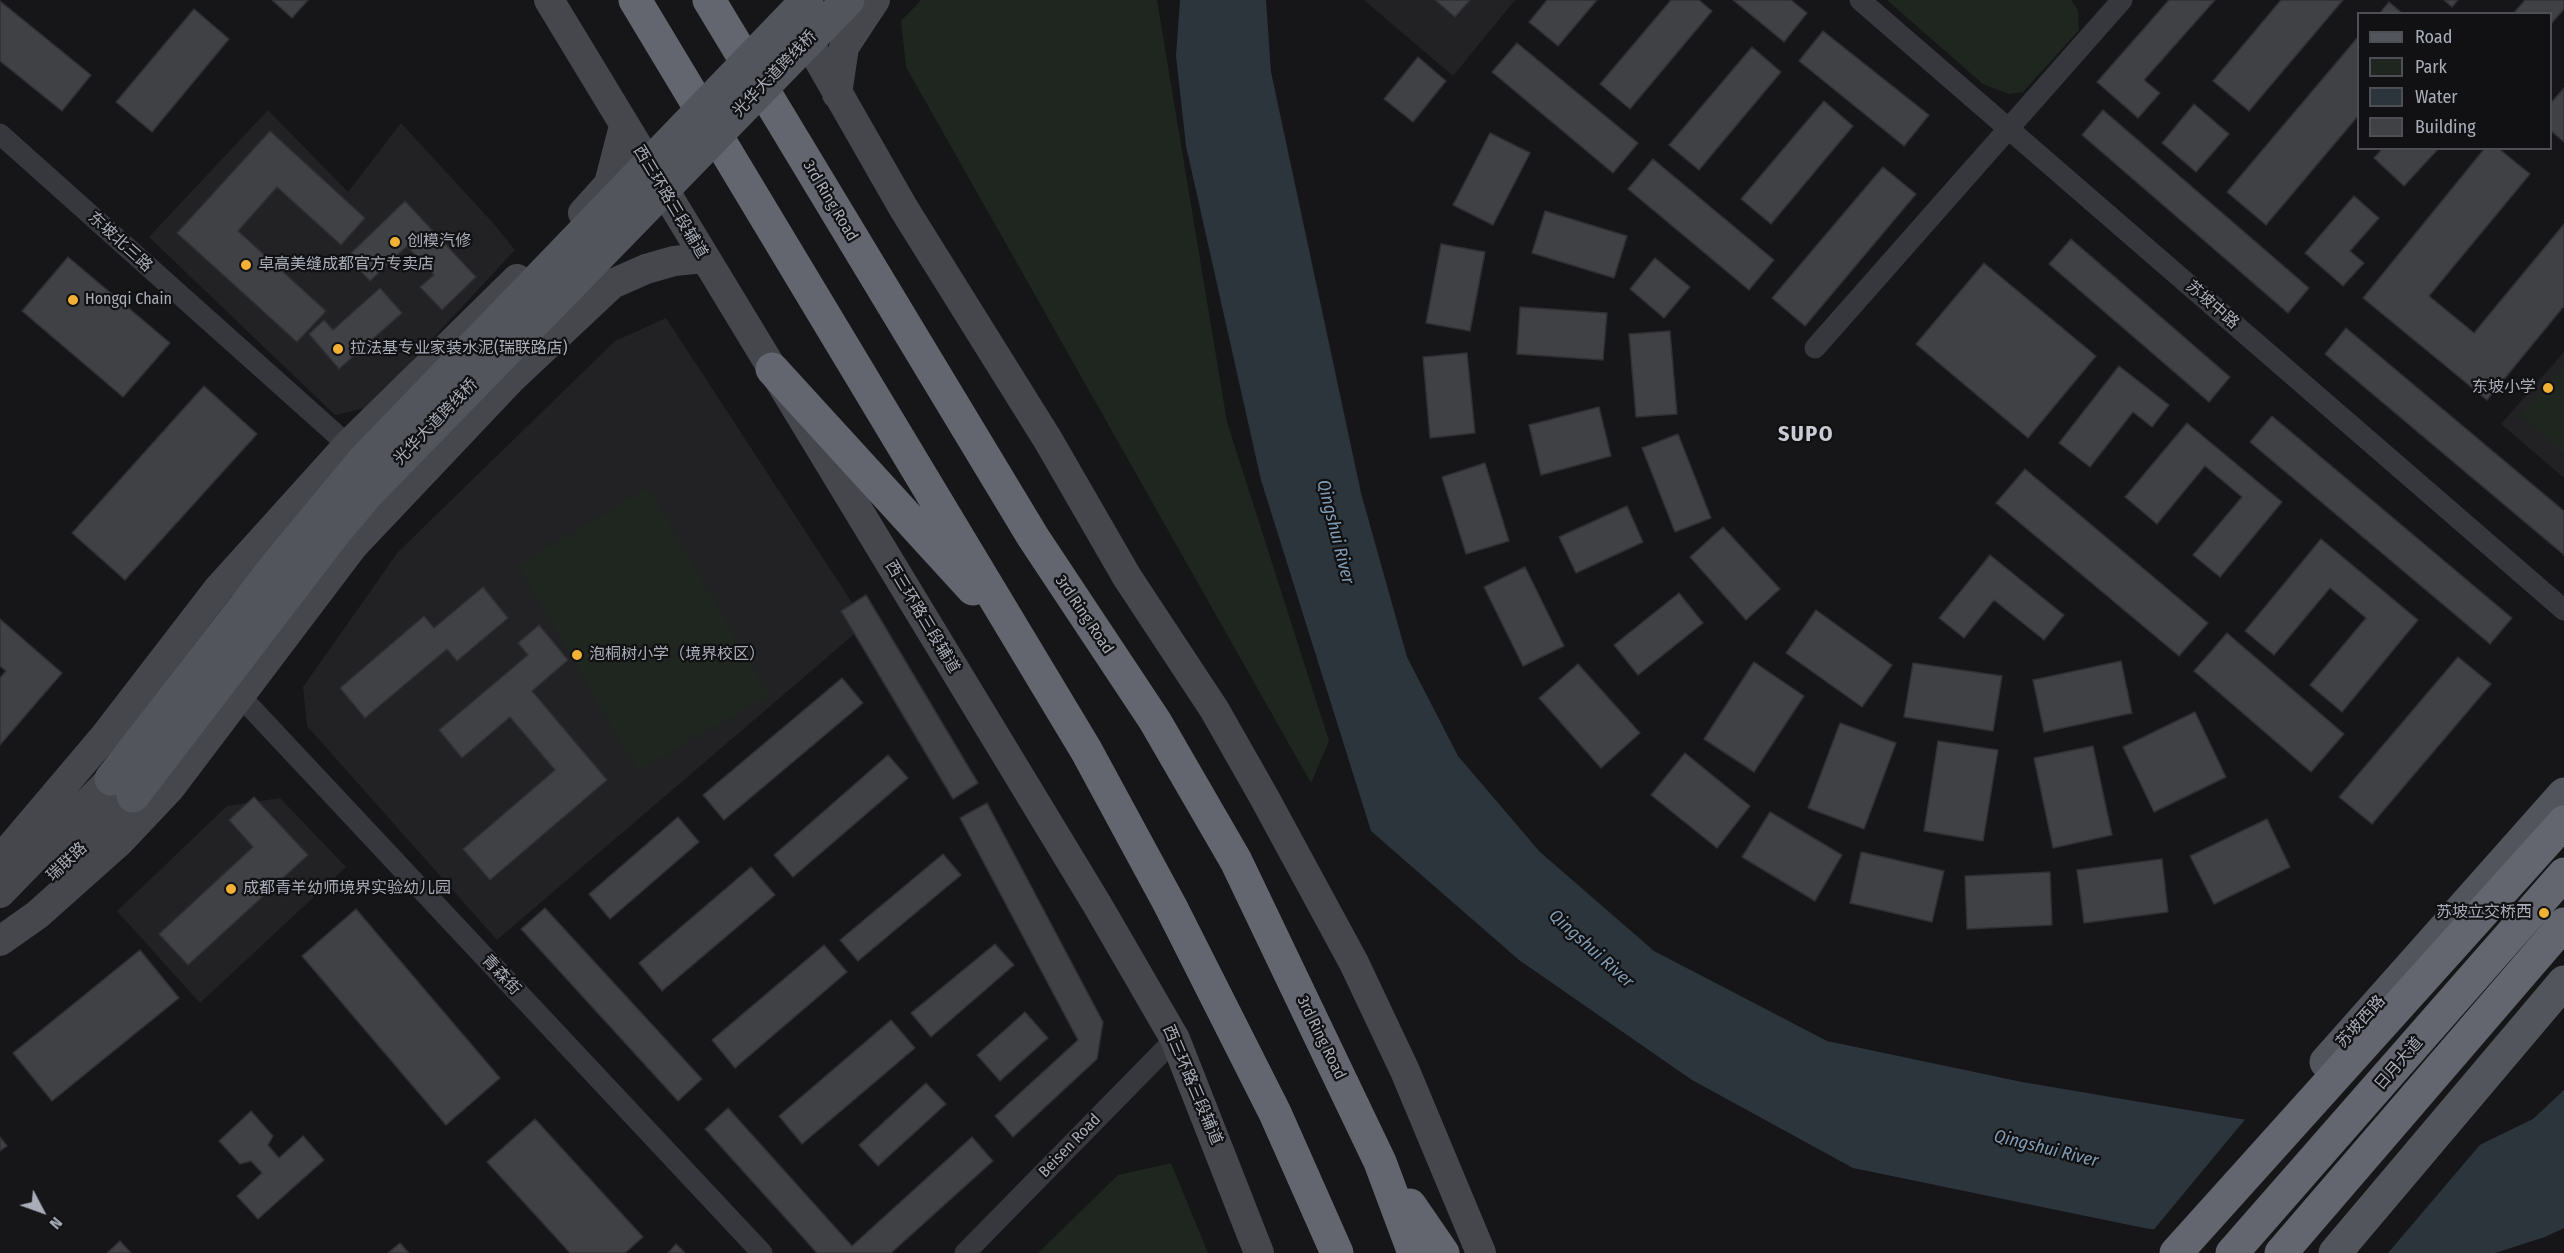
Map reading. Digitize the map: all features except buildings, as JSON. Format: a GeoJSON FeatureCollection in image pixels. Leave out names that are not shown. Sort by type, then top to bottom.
{"type":"FeatureCollection","features":[{"type":"Feature","properties":{"kind":"highway"},"geometry":{"type":"LineString","coordinates":[[635,0],[1086,750],[1170,905],[1275,1113],[1337,1253]]}},
{"type":"Feature","properties":{"kind":"highway","name":"3rd Ring Road"},"geometry":{"type":"LineString","coordinates":[[710,0],[1033,537],[1155,721],[1236,861],[1380,1162],[1414,1253]]}},
{"type":"Feature","properties":{"kind":"highway"},"geometry":{"type":"LineString","coordinates":[[772,369],[1021,640]]}},
{"type":"Feature","properties":{"kind":"highway"},"geometry":{"type":"LineString","coordinates":[[2167,1251],[2564,822]]}},
{"type":"Feature","properties":{"kind":"highway","name":"日月大道"},"geometry":{"type":"LineString","coordinates":[[2232,1253],[2564,874]]}},
{"type":"Feature","properties":{"kind":"highway","name":"日月大道"},"geometry":{"type":"LineString","coordinates":[[2289,1246],[2564,924]]}},
{"type":"Feature","properties":{"kind":"highway"},"geometry":{"type":"LineString","coordinates":[[1380,1162],[1443,1253]]}},
{"type":"Feature","properties":{"kind":"main road","name":"西三环路三段辅道"},"geometry":{"type":"LineString","coordinates":[[549,0],[1098,906],[1175,1039],[1259,1253]]}},
{"type":"Feature","properties":{"kind":"main road"},"geometry":{"type":"LineString","coordinates":[[785,0],[904,209],[1048,440],[1128,577],[1214,709],[1264,797],[1354,963],[1405,1071],[1481,1253]]}},
{"type":"Feature","properties":{"kind":"main road","name":"光华大道跨线桥"},"geometry":{"type":"LineString","coordinates":[[122,788],[316,515],[363,460],[807,0]]}},
{"type":"Feature","properties":{"kind":"main road","name":"光华大道跨线桥"},"geometry":{"type":"LineString","coordinates":[[122,788],[367,494],[848,0]]}},
{"type":"Feature","properties":{"kind":"main road"},"geometry":{"type":"LineString","coordinates":[[837,93],[844,47],[875,0]]}},
{"type":"Feature","properties":{"kind":"main road"},"geometry":{"type":"LineString","coordinates":[[0,860],[105,736],[219,588],[348,445],[576,221],[609,184],[624,126]]}},
{"type":"Feature","properties":{"kind":"main road"},"geometry":{"type":"LineString","coordinates":[[576,221],[612,284]]}},
{"type":"Feature","properties":{"kind":"main road"},"geometry":{"type":"LineString","coordinates":[[0,941],[37,915],[120,841],[170,788],[353,546],[512,378],[612,284],[646,269],[674,261],[705,258]]}},
{"type":"Feature","properties":{"kind":"main road","name":"瑞联路"},"geometry":{"type":"LineString","coordinates":[[0,893],[122,788]]}},
{"type":"Feature","properties":{"kind":"main road","name":"瑞联路"},"geometry":{"type":"LineString","coordinates":[[0,926],[84,847],[122,788]]}},
{"type":"Feature","properties":{"kind":"main road","name":"苏坡西路"},"geometry":{"type":"LineString","coordinates":[[2167,1251],[2297,1095],[2564,794]]}},
{"type":"Feature","properties":{"kind":"main road"},"geometry":{"type":"LineString","coordinates":[[2335,1253],[2564,982]]}},
{"type":"Feature","properties":{"kind":"street","name":"苏坡中路"},"geometry":{"type":"LineString","coordinates":[[1860,0],[2564,610]]}},
{"type":"Feature","properties":{"kind":"street"},"geometry":{"type":"LineString","coordinates":[[1815,348],[2009,128],[2116,2]]}},
{"type":"Feature","properties":{"kind":"street","name":"东坡北三路"},"geometry":{"type":"LineString","coordinates":[[0,134],[348,445]]}},
{"type":"Feature","properties":{"kind":"street","name":"青森街"},"geometry":{"type":"LineString","coordinates":[[241,697],[762,1253]]}},
{"type":"Feature","properties":{"kind":"street","name":"Beisen Road"},"geometry":{"type":"LineString","coordinates":[[965,1253],[1175,1039]]}},
{"type":"Feature","properties":{"kind":"shaded area"},"geometry":{"type":"Polygon","coordinates":[[[1364,0],[1515,0],[1453,76],[1364,0]]]}},
{"type":"Feature","properties":{"kind":"shaded area"},"geometry":{"type":"Polygon","coordinates":[[[268,110],[348,192],[401,123],[515,250],[369,407],[335,415],[149,237],[268,110]]]}},
{"type":"Feature","properties":{"kind":"shaded area","name":"泡桐树小学（境界校区）"},"geometry":{"type":"Polygon","coordinates":[[[666,318],[866,624],[497,940],[307,726],[303,687],[398,552],[615,341],[666,318]]]}},
{"type":"Feature","properties":{"kind":"shaded area","name":"东坡小学"},"geometry":{"type":"Polygon","coordinates":[[[2564,352],[2564,478],[2501,424],[2564,352]]]}},
{"type":"Feature","properties":{"kind":"shaded area","name":"成都青羊幼师境界实验幼儿园"},"geometry":{"type":"Polygon","coordinates":[[[280,798],[346,867],[200,1003],[117,911],[227,806],[280,798]]]}},
{"type":"Feature","properties":{"kind":"green space"},"geometry":{"type":"Polygon","coordinates":[[[921,0],[1157,0],[1227,422],[1329,741],[1311,783],[906,67],[901,21],[921,0]]]}},
{"type":"Feature","properties":{"kind":"green space"},"geometry":{"type":"Polygon","coordinates":[[[1887,0],[2071,0],[2078,10],[2079,30],[2023,92],[2009,94],[1983,84],[1887,0]]]}},
{"type":"Feature","properties":{"kind":"green space"},"geometry":{"type":"Polygon","coordinates":[[[2564,367],[2564,453],[2521,415],[2564,367]]]}},
{"type":"Feature","properties":{"kind":"green space"},"geometry":{"type":"Polygon","coordinates":[[[648,488],[769,695],[638,771],[518,565],[648,488]]]}},
{"type":"Feature","properties":{"kind":"green space"},"geometry":{"type":"Polygon","coordinates":[[[1171,1163],[1208,1253],[1038,1253],[1118,1175],[1171,1163]]]}},
{"type":"Feature","properties":{"kind":"water","name":"Qingshui River"},"geometry":{"type":"Polygon","coordinates":[[[1180,0],[1266,0],[1271,72],[1361,493],[1407,657],[1458,756],[1540,852],[1654,951],[1827,1041],[2022,1082],[2241,1119],[2467,1151],[2533,1119],[2564,1090],[2564,1228],[2545,1237],[2495,1253],[2309,1253],[2144,1228],[1853,1168],[1692,1080],[1519,960],[1371,831],[1261,480],[1186,146],[1176,56],[1180,0]]]}},
{"type":"Feature","properties":{"kind":"pier"},"geometry":{"type":"Polygon","coordinates":[[[2247,1117],[2466,1148],[2485,1139],[2388,1253],[2289,1253],[2151,1233],[2247,1117]]]}},
{"type":"Feature","properties":{"kind":"place","name":"创模汽修"},"geometry":{"type":"Point","coordinates":[395,242]}},
{"type":"Feature","properties":{"kind":"place","name":"卓高美缝成都官方专卖店"},"geometry":{"type":"Point","coordinates":[246,265]}},
{"type":"Feature","properties":{"kind":"place","name":"Hongqi Chain"},"geometry":{"type":"Point","coordinates":[73,300]}},
{"type":"Feature","properties":{"kind":"place","name":"拉法基专业家装水泥(瑞联路店)"},"geometry":{"type":"Point","coordinates":[338,349]}},
{"type":"Feature","properties":{"kind":"place","name":"东坡小学"},"geometry":{"type":"Point","coordinates":[2548,388]}},
{"type":"Feature","properties":{"kind":"place","name":"泡桐树小学（境界校区）"},"geometry":{"type":"Point","coordinates":[577,655]}},
{"type":"Feature","properties":{"kind":"place","name":"成都青羊幼师境界实验幼儿园"},"geometry":{"type":"Point","coordinates":[231,889]}},
{"type":"Feature","properties":{"kind":"place","name":"苏坡立交桥西"},"geometry":{"type":"Point","coordinates":[2544,913]}},
{"type":"Feature","properties":{"kind":"district","name":"SUPO"},"geometry":{"type":"Point","coordinates":[1806,435]}}]}
